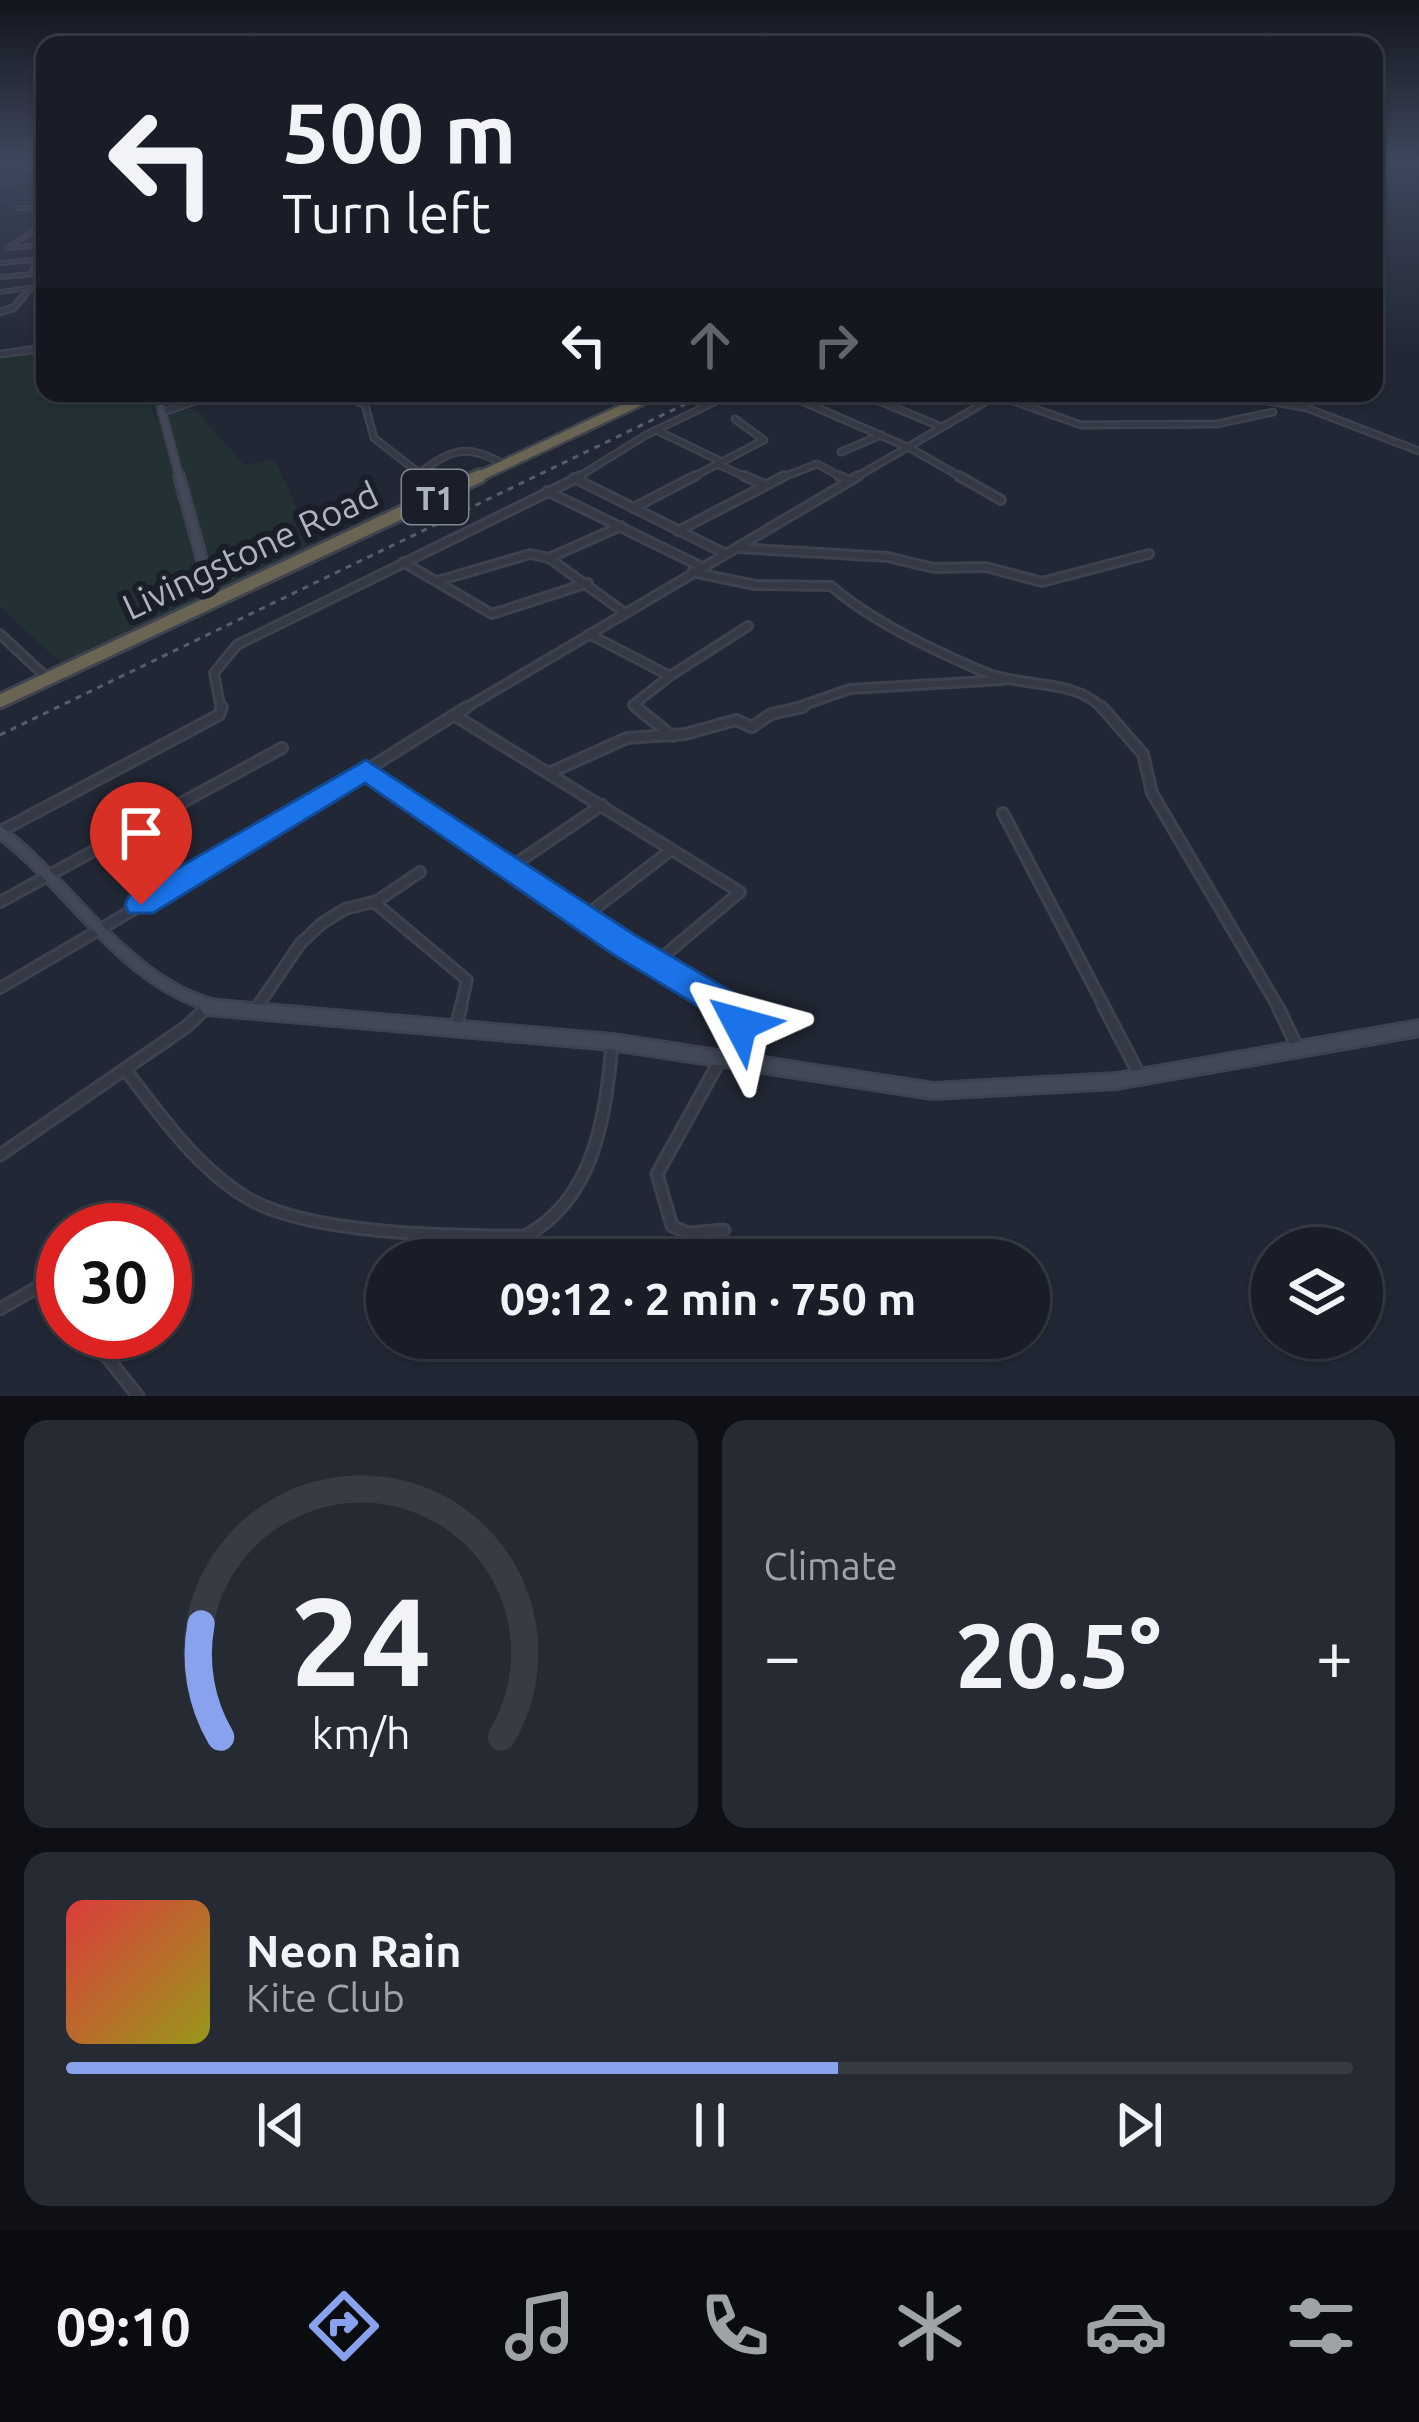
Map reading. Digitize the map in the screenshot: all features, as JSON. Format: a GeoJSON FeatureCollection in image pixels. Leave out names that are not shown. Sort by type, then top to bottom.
{"type":"FeatureCollection","features":[{"type":"Feature","properties":{"kind":"highway","name":"Livingstone Road"},"geometry":{"type":"LineString","coordinates":[[0,701],[638,402]]}},
{"type":"Feature","properties":{"kind":"street"},"geometry":{"type":"LineString","coordinates":[[4,248],[36,229]]}},
{"type":"Feature","properties":{"kind":"street"},"geometry":{"type":"LineString","coordinates":[[28,235],[36,235]]}},
{"type":"Feature","properties":{"kind":"street"},"geometry":{"type":"LineString","coordinates":[[4,248],[36,246]]}},
{"type":"Feature","properties":{"kind":"street"},"geometry":{"type":"LineString","coordinates":[[0,263],[36,260],[31,274]]}},
{"type":"Feature","properties":{"kind":"street"},"geometry":{"type":"LineString","coordinates":[[0,277],[36,274]]}},
{"type":"Feature","properties":{"kind":"street"},"geometry":{"type":"LineString","coordinates":[[0,292],[36,287]]}},
{"type":"Feature","properties":{"kind":"street"},"geometry":{"type":"LineString","coordinates":[[0,312],[13,308],[31,288]]}},
{"type":"Feature","properties":{"kind":"street"},"geometry":{"type":"LineString","coordinates":[[0,354],[36,349]]}},
{"type":"Feature","properties":{"kind":"street"},"geometry":{"type":"LineString","coordinates":[[159,402],[213,600]]}},
{"type":"Feature","properties":{"kind":"street"},"geometry":{"type":"LineString","coordinates":[[161,413],[191,402]]}},
{"type":"Feature","properties":{"kind":"street"},"geometry":{"type":"LineString","coordinates":[[358,402],[365,405],[365,421],[375,441],[419,472]]}},
{"type":"Feature","properties":{"kind":"street"},"geometry":{"type":"LineString","coordinates":[[714,402],[220,656],[213,671],[213,694],[222,708],[219,715],[1,832],[182,998],[207,1007],[612,1042],[933,1091],[1017,1092],[1140,1077],[1419,1028]]}},
{"type":"Feature","properties":{"kind":"street"},"geometry":{"type":"LineString","coordinates":[[804,402],[906,446],[1001,500]]}},
{"type":"Feature","properties":{"kind":"street"},"geometry":{"type":"LineString","coordinates":[[885,402],[939,426]]}},
{"type":"Feature","properties":{"kind":"street"},"geometry":{"type":"LineString","coordinates":[[0,988],[701,566],[984,402]]}},
{"type":"Feature","properties":{"kind":"street"},"geometry":{"type":"LineString","coordinates":[[1020,402],[1081,425],[1217,424],[1273,412]]}},
{"type":"Feature","properties":{"kind":"street"},"geometry":{"type":"LineString","coordinates":[[1274,402],[1306,408],[1419,451]]}},
{"type":"Feature","properties":{"kind":"street"},"geometry":{"type":"LineString","coordinates":[[633,508],[765,439],[735,419]]}},
{"type":"Feature","properties":{"kind":"street"},"geometry":{"type":"LineString","coordinates":[[656,430],[763,484]]}},
{"type":"Feature","properties":{"kind":"street"},"geometry":{"type":"LineString","coordinates":[[841,452],[881,435]]}},
{"type":"Feature","properties":{"kind":"street"},"geometry":{"type":"LineString","coordinates":[[437,495],[422,487],[416,477],[419,472],[467,445],[503,464]]}},
{"type":"Feature","properties":{"kind":"street"},"geometry":{"type":"LineString","coordinates":[[679,530],[811,464],[847,480]]}},
{"type":"Feature","properties":{"kind":"street"},"geometry":{"type":"LineString","coordinates":[[574,478],[724,553]]}},
{"type":"Feature","properties":{"kind":"street"},"geometry":{"type":"LineString","coordinates":[[548,491],[701,566]]}},
{"type":"Feature","properties":{"kind":"street"},"geometry":{"type":"LineString","coordinates":[[550,559],[621,526]]}},
{"type":"Feature","properties":{"kind":"street"},"geometry":{"type":"LineString","coordinates":[[733,548],[874,556],[934,568],[986,567],[1042,582],[1149,554]]}},
{"type":"Feature","properties":{"kind":"street"},"geometry":{"type":"LineString","coordinates":[[438,581],[530,554],[550,559],[626,613]]}},
{"type":"Feature","properties":{"kind":"street"},"geometry":{"type":"LineString","coordinates":[[403,562],[492,614],[588,583]]}},
{"type":"Feature","properties":{"kind":"street"},"geometry":{"type":"LineString","coordinates":[[692,572],[778,587],[831,586],[853,605],[956,659],[1006,679],[1091,695],[1143,754],[1141,772],[1161,810],[1180,832],[1185,854],[1278,1006],[1299,1050]]}},
{"type":"Feature","properties":{"kind":"street"},"geometry":{"type":"LineString","coordinates":[[672,736],[633,705],[748,626]]}},
{"type":"Feature","properties":{"kind":"street"},"geometry":{"type":"LineString","coordinates":[[0,634],[48,679]]}},
{"type":"Feature","properties":{"kind":"street"},"geometry":{"type":"LineString","coordinates":[[589,634],[670,676]]}},
{"type":"Feature","properties":{"kind":"street"},"geometry":{"type":"LineString","coordinates":[[549,773],[627,738],[672,736],[736,720],[752,727],[771,714],[814,705],[850,689],[1006,679]]}},
{"type":"Feature","properties":{"kind":"street"},"geometry":{"type":"LineString","coordinates":[[454,715],[740,892],[654,964]]}},
{"type":"Feature","properties":{"kind":"street"},"geometry":{"type":"LineString","coordinates":[[0,902],[282,748]]}},
{"type":"Feature","properties":{"kind":"street"},"geometry":{"type":"LineString","coordinates":[[366,770],[739,1017],[663,1159],[657,1180],[668,1220],[678,1231],[724,1230]]}},
{"type":"Feature","properties":{"kind":"street"},"geometry":{"type":"LineString","coordinates":[[511,867],[602,805]]}},
{"type":"Feature","properties":{"kind":"street"},"geometry":{"type":"LineString","coordinates":[[1004,813],[1140,1077]]}},
{"type":"Feature","properties":{"kind":"street"},"geometry":{"type":"LineString","coordinates":[[584,917],[673,849]]}},
{"type":"Feature","properties":{"kind":"street"},"geometry":{"type":"LineString","coordinates":[[256,1010],[300,944],[321,923],[345,909],[374,902],[420,872]]}},
{"type":"Feature","properties":{"kind":"street"},"geometry":{"type":"LineString","coordinates":[[374,902],[467,980],[456,1028]]}},
{"type":"Feature","properties":{"kind":"street"},"geometry":{"type":"LineString","coordinates":[[0,1154],[125,1070],[207,1007]]}},
{"type":"Feature","properties":{"kind":"street"},"geometry":{"type":"LineString","coordinates":[[125,1070],[198,1152],[245,1197],[269,1210],[466,1235],[525,1236],[567,1200],[594,1159],[604,1118],[612,1042]]}},
{"type":"Feature","properties":{"kind":"street"},"geometry":{"type":"LineString","coordinates":[[0,1309],[36,1289]]}},
{"type":"Feature","properties":{"kind":"street"},"geometry":{"type":"LineString","coordinates":[[109,1359],[138,1396]]}},
{"type":"Feature","properties":{"kind":"shaded area"},"geometry":{"type":"Polygon","coordinates":[[[36,352],[36,402],[150,402],[156,420],[193,408],[245,465],[275,459],[314,547],[64,666],[0,607],[0,357],[36,352]]]}},
{"type":"Feature","properties":{"kind":"railway"},"geometry":{"type":"LineString","coordinates":[[0,735],[689,402]]}},
{"type":"Feature","properties":{"kind":"route"},"geometry":{"type":"LineString","coordinates":[[141,905],[366,770],[623,944],[729,1007],[740,1024]]}}]}
